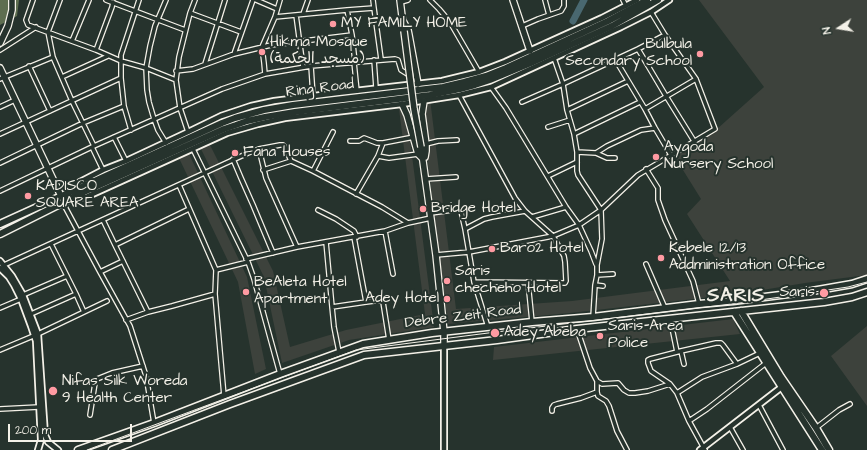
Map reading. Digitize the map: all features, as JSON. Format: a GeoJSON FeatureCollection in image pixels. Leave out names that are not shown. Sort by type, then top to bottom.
{"type":"FeatureCollection","features":[{"type":"Feature","properties":{"kind":"main road"},"geometry":{"type":"LineString","coordinates":[[0,43],[8,26],[12,10],[12,0]]}},
{"type":"Feature","properties":{"kind":"main road"},"geometry":{"type":"LineString","coordinates":[[513,0],[530,51]]}},
{"type":"Feature","properties":{"kind":"main road","name":"Ring Road"},"geometry":{"type":"LineString","coordinates":[[0,224],[222,123],[264,110],[293,105],[443,87],[486,76],[608,21],[647,0]]}},
{"type":"Feature","properties":{"kind":"main road","name":"Ring Road"},"geometry":{"type":"LineString","coordinates":[[0,234],[91,189],[224,129],[265,116],[442,93],[460,89],[490,80],[612,26],[658,0]]}},
{"type":"Feature","properties":{"kind":"main road"},"geometry":{"type":"LineString","coordinates":[[400,1],[414,109],[424,146]]}},
{"type":"Feature","properties":{"kind":"main road"},"geometry":{"type":"LineString","coordinates":[[403,21],[408,30],[418,84]]}},
{"type":"Feature","properties":{"kind":"main road"},"geometry":{"type":"LineString","coordinates":[[0,68],[2,78],[15,100],[61,196]]}},
{"type":"Feature","properties":{"kind":"main road"},"geometry":{"type":"LineString","coordinates":[[424,101],[422,114],[424,161],[436,255],[444,332],[444,346]]}},
{"type":"Feature","properties":{"kind":"main road"},"geometry":{"type":"LineString","coordinates":[[402,104],[408,115],[418,154],[424,161]]}},
{"type":"Feature","properties":{"kind":"main road","name":"Debre Zeit Road"},"geometry":{"type":"LineString","coordinates":[[78,450],[363,344],[432,333],[593,317],[812,291],[847,285],[867,279]]}},
{"type":"Feature","properties":{"kind":"main road","name":"Debre Zeit Road"},"geometry":{"type":"LineString","coordinates":[[112,450],[128,447],[230,404],[360,356],[670,318],[839,300],[858,296],[867,292]]}},
{"type":"Feature","properties":{"kind":"main road"},"geometry":{"type":"LineString","coordinates":[[741,311],[822,450]]}},
{"type":"Feature","properties":{"kind":"main road"},"geometry":{"type":"LineString","coordinates":[[734,312],[766,363],[816,428],[829,450]]}},
{"type":"Feature","properties":{"kind":"main road"},"geometry":{"type":"LineString","coordinates":[[432,333],[433,347]]}},
{"type":"Feature","properties":{"kind":"street"},"geometry":{"type":"LineString","coordinates":[[33,0],[26,20],[28,24],[121,61],[146,68],[176,80]]}},
{"type":"Feature","properties":{"kind":"street"},"geometry":{"type":"LineString","coordinates":[[60,0],[48,32],[53,57],[103,170]]}},
{"type":"Feature","properties":{"kind":"street"},"geometry":{"type":"LineString","coordinates":[[72,41],[89,0]]}},
{"type":"Feature","properties":{"kind":"street"},"geometry":{"type":"LineString","coordinates":[[106,0],[113,1],[135,12],[185,30]]}},
{"type":"Feature","properties":{"kind":"street"},"geometry":{"type":"LineString","coordinates":[[131,130],[124,106],[121,78],[121,55],[139,0]]}},
{"type":"Feature","properties":{"kind":"street"},"geometry":{"type":"LineString","coordinates":[[166,0],[155,26],[146,68],[149,102],[158,130],[166,142]]}},
{"type":"Feature","properties":{"kind":"street"},"geometry":{"type":"LineString","coordinates":[[188,132],[180,108],[176,71],[185,30],[195,0]]}},
{"type":"Feature","properties":{"kind":"street"},"geometry":{"type":"LineString","coordinates":[[205,64],[225,0]]}},
{"type":"Feature","properties":{"kind":"street"},"geometry":{"type":"LineString","coordinates":[[234,54],[254,0],[277,9]]}},
{"type":"Feature","properties":{"kind":"street"},"geometry":{"type":"LineString","coordinates":[[265,74],[262,47],[275,17],[280,0]]}},
{"type":"Feature","properties":{"kind":"street"},"geometry":{"type":"LineString","coordinates":[[303,14],[308,0]]}},
{"type":"Feature","properties":{"kind":"street"},"geometry":{"type":"LineString","coordinates":[[373,0],[381,59]]}},
{"type":"Feature","properties":{"kind":"street"},"geometry":{"type":"LineString","coordinates":[[400,1],[408,0]]}},
{"type":"Feature","properties":{"kind":"street"},"geometry":{"type":"LineString","coordinates":[[430,0],[440,9],[450,22],[479,72]]}},
{"type":"Feature","properties":{"kind":"street"},"geometry":{"type":"LineString","coordinates":[[545,0],[549,15]]}},
{"type":"Feature","properties":{"kind":"street"},"geometry":{"type":"LineString","coordinates":[[522,26],[563,10],[564,0]]}},
{"type":"Feature","properties":{"kind":"street"},"geometry":{"type":"LineString","coordinates":[[623,0],[626,6]]}},
{"type":"Feature","properties":{"kind":"street"},"geometry":{"type":"LineString","coordinates":[[70,192],[76,184],[103,170],[126,161],[221,116],[251,106],[274,101],[418,84],[450,79],[479,72],[505,62],[602,18],[636,0]]}},
{"type":"Feature","properties":{"kind":"street","name":"Ring Road"},"geometry":{"type":"LineString","coordinates":[[73,198],[86,197],[232,131],[272,120],[424,101],[459,95],[491,87],[621,27],[651,12],[669,0]]}},
{"type":"Feature","properties":{"kind":"street"},"geometry":{"type":"LineString","coordinates":[[96,50],[113,1]]}},
{"type":"Feature","properties":{"kind":"street"},"geometry":{"type":"LineString","coordinates":[[275,17],[374,8]]}},
{"type":"Feature","properties":{"kind":"street"},"geometry":{"type":"LineString","coordinates":[[347,10],[352,35],[357,91]]}},
{"type":"Feature","properties":{"kind":"street"},"geometry":{"type":"LineString","coordinates":[[436,255],[469,252],[553,236],[578,225],[601,210],[638,175],[715,129],[696,79],[651,12]]}},
{"type":"Feature","properties":{"kind":"street"},"geometry":{"type":"LineString","coordinates":[[190,13],[241,32]]}},
{"type":"Feature","properties":{"kind":"street"},"geometry":{"type":"LineString","coordinates":[[296,15],[303,68]]}},
{"type":"Feature","properties":{"kind":"street"},"geometry":{"type":"LineString","coordinates":[[0,50],[36,27]]}},
{"type":"Feature","properties":{"kind":"street"},"geometry":{"type":"LineString","coordinates":[[522,102],[638,49],[665,34]]}},
{"type":"Feature","properties":{"kind":"street"},"geometry":{"type":"LineString","coordinates":[[176,71],[192,68],[234,54],[271,45],[352,35]]}},
{"type":"Feature","properties":{"kind":"street"},"geometry":{"type":"LineString","coordinates":[[638,49],[694,141]]}},
{"type":"Feature","properties":{"kind":"street"},"geometry":{"type":"LineString","coordinates":[[62,77],[108,56]]}},
{"type":"Feature","properties":{"kind":"street"},"geometry":{"type":"LineString","coordinates":[[2,78],[53,57]]}},
{"type":"Feature","properties":{"kind":"street"},"geometry":{"type":"LineString","coordinates":[[0,191],[114,137],[222,89],[265,74],[311,66],[395,58],[398,60],[401,70],[409,75]]}},
{"type":"Feature","properties":{"kind":"street"},"geometry":{"type":"LineString","coordinates":[[554,58],[563,84],[567,110],[574,134],[578,175],[601,210],[602,239],[597,265],[593,317]]}},
{"type":"Feature","properties":{"kind":"street"},"geometry":{"type":"LineString","coordinates":[[615,59],[671,154]]}},
{"type":"Feature","properties":{"kind":"street"},"geometry":{"type":"LineString","coordinates":[[374,60],[376,88]]}},
{"type":"Feature","properties":{"kind":"street"},"geometry":{"type":"LineString","coordinates":[[29,66],[50,111]]}},
{"type":"Feature","properties":{"kind":"street"},"geometry":{"type":"LineString","coordinates":[[311,66],[313,96]]}},
{"type":"Feature","properties":{"kind":"street"},"geometry":{"type":"LineString","coordinates":[[0,134],[121,78]]}},
{"type":"Feature","properties":{"kind":"street"},"geometry":{"type":"LineString","coordinates":[[645,109],[696,79]]}},
{"type":"Feature","properties":{"kind":"street"},"geometry":{"type":"LineString","coordinates":[[567,110],[628,82]]}},
{"type":"Feature","properties":{"kind":"street"},"geometry":{"type":"LineString","coordinates":[[491,87],[506,108],[578,225],[597,265]]}},
{"type":"Feature","properties":{"kind":"street"},"geometry":{"type":"LineString","coordinates":[[459,95],[516,198],[526,211],[553,236],[564,256],[566,282],[474,282]]}},
{"type":"Feature","properties":{"kind":"street"},"geometry":{"type":"LineString","coordinates":[[0,107],[15,100]]}},
{"type":"Feature","properties":{"kind":"street"},"geometry":{"type":"LineString","coordinates":[[574,134],[640,102]]}},
{"type":"Feature","properties":{"kind":"street"},"geometry":{"type":"LineString","coordinates":[[0,163],[83,123],[124,106]]}},
{"type":"Feature","properties":{"kind":"street"},"geometry":{"type":"LineString","coordinates":[[548,127],[570,120]]}},
{"type":"Feature","properties":{"kind":"street"},"geometry":{"type":"LineString","coordinates":[[596,153],[607,146],[642,130],[655,128]]}},
{"type":"Feature","properties":{"kind":"street"},"geometry":{"type":"LineString","coordinates":[[313,171],[333,132]]}},
{"type":"Feature","properties":{"kind":"street"},"geometry":{"type":"LineString","coordinates":[[114,137],[126,161]]}},
{"type":"Feature","properties":{"kind":"street"},"geometry":{"type":"LineString","coordinates":[[350,140],[354,142],[364,138],[377,143],[383,143],[414,137]]}},
{"type":"Feature","properties":{"kind":"street"},"geometry":{"type":"LineString","coordinates":[[424,146],[438,142],[457,140]]}},
{"type":"Feature","properties":{"kind":"street"},"geometry":{"type":"LineString","coordinates":[[356,194],[378,156],[383,143]]}},
{"type":"Feature","properties":{"kind":"street"},"geometry":{"type":"LineString","coordinates":[[2,267],[234,159],[259,149],[280,145],[284,147],[291,161],[382,207],[408,223]]}},
{"type":"Feature","properties":{"kind":"street"},"geometry":{"type":"LineString","coordinates":[[193,149],[247,260],[254,279],[280,374]]}},
{"type":"Feature","properties":{"kind":"street"},"geometry":{"type":"LineString","coordinates":[[259,149],[266,178],[297,247]]}},
{"type":"Feature","properties":{"kind":"street"},"geometry":{"type":"LineString","coordinates":[[576,152],[596,153],[607,158],[615,158]]}},
{"type":"Feature","properties":{"kind":"street"},"geometry":{"type":"LineString","coordinates":[[378,156],[389,158],[418,154]]}},
{"type":"Feature","properties":{"kind":"street"},"geometry":{"type":"LineString","coordinates":[[234,159],[240,178],[273,253]]}},
{"type":"Feature","properties":{"kind":"street"},"geometry":{"type":"LineString","coordinates":[[263,170],[291,161]]}},
{"type":"Feature","properties":{"kind":"street"},"geometry":{"type":"LineString","coordinates":[[548,176],[577,162]]}},
{"type":"Feature","properties":{"kind":"street"},"geometry":{"type":"LineString","coordinates":[[646,170],[658,188],[658,200],[665,220],[693,281],[699,304]]}},
{"type":"Feature","properties":{"kind":"street"},"geometry":{"type":"LineString","coordinates":[[426,179],[456,177]]}},
{"type":"Feature","properties":{"kind":"street"},"geometry":{"type":"LineString","coordinates":[[179,185],[216,270],[215,294],[224,396]]}},
{"type":"Feature","properties":{"kind":"street"},"geometry":{"type":"LineString","coordinates":[[63,203],[130,326],[146,376],[154,423]]}},
{"type":"Feature","properties":{"kind":"street"},"geometry":{"type":"LineString","coordinates":[[532,217],[566,207]]}},
{"type":"Feature","properties":{"kind":"street"},"geometry":{"type":"LineString","coordinates":[[115,244],[189,209]]}},
{"type":"Feature","properties":{"kind":"street"},"geometry":{"type":"LineString","coordinates":[[216,270],[297,247],[385,231],[431,215],[460,209],[474,282],[488,328]]}},
{"type":"Feature","properties":{"kind":"street"},"geometry":{"type":"LineString","coordinates":[[318,210],[336,219],[354,231],[366,302]]}},
{"type":"Feature","properties":{"kind":"street"},"geometry":{"type":"LineString","coordinates":[[465,229],[484,219],[526,211]]}},
{"type":"Feature","properties":{"kind":"street"},"geometry":{"type":"LineString","coordinates":[[103,220],[148,312]]}},
{"type":"Feature","properties":{"kind":"street"},"geometry":{"type":"LineString","coordinates":[[385,231],[393,274]]}},
{"type":"Feature","properties":{"kind":"street"},"geometry":{"type":"LineString","coordinates":[[326,242],[334,328],[339,352]]}},
{"type":"Feature","properties":{"kind":"street"},"geometry":{"type":"LineString","coordinates":[[51,244],[68,276],[84,312]]}},
{"type":"Feature","properties":{"kind":"street"},"geometry":{"type":"LineString","coordinates":[[0,261],[2,267],[22,297],[31,314],[36,334],[45,435],[48,442],[58,450]]}},
{"type":"Feature","properties":{"kind":"street"},"geometry":{"type":"LineString","coordinates":[[100,272],[123,261]]}},
{"type":"Feature","properties":{"kind":"street"},"geometry":{"type":"LineString","coordinates":[[646,264],[665,308]]}},
{"type":"Feature","properties":{"kind":"street"},"geometry":{"type":"LineString","coordinates":[[597,275],[613,274]]}},
{"type":"Feature","properties":{"kind":"street"},"geometry":{"type":"LineString","coordinates":[[0,308],[68,276]]}},
{"type":"Feature","properties":{"kind":"street"},"geometry":{"type":"LineString","coordinates":[[528,282],[532,322]]}},
{"type":"Feature","properties":{"kind":"street"},"geometry":{"type":"LineString","coordinates":[[595,285],[603,286]]}},
{"type":"Feature","properties":{"kind":"street"},"geometry":{"type":"LineString","coordinates":[[31,314],[76,294]]}},
{"type":"Feature","properties":{"kind":"street"},"geometry":{"type":"LineString","coordinates":[[126,320],[148,312],[215,294]]}},
{"type":"Feature","properties":{"kind":"street"},"geometry":{"type":"LineString","coordinates":[[22,297],[36,334]]}},
{"type":"Feature","properties":{"kind":"street"},"geometry":{"type":"LineString","coordinates":[[332,307],[382,300],[389,340]]}},
{"type":"Feature","properties":{"kind":"street"},"geometry":{"type":"LineString","coordinates":[[0,350],[107,301]]}},
{"type":"Feature","properties":{"kind":"street"},"geometry":{"type":"LineString","coordinates":[[670,318],[679,352],[684,364]]}},
{"type":"Feature","properties":{"kind":"street"},"geometry":{"type":"LineString","coordinates":[[577,329],[597,381],[598,396],[606,401],[609,406],[617,431],[627,450]]}},
{"type":"Feature","properties":{"kind":"street"},"geometry":{"type":"LineString","coordinates":[[737,364],[721,343],[648,360],[651,371],[670,384],[677,393],[703,449],[784,385]]}},
{"type":"Feature","properties":{"kind":"street"},"geometry":{"type":"LineString","coordinates":[[444,346],[444,450]]}},
{"type":"Feature","properties":{"kind":"street"},"geometry":{"type":"LineString","coordinates":[[677,393],[702,378],[760,353]]}},
{"type":"Feature","properties":{"kind":"street"},"geometry":{"type":"LineString","coordinates":[[689,421],[707,409],[766,363]]}},
{"type":"Feature","properties":{"kind":"street"},"geometry":{"type":"LineString","coordinates":[[90,415],[97,379],[112,373],[143,366]]}},
{"type":"Feature","properties":{"kind":"street"},"geometry":{"type":"LineString","coordinates":[[597,381],[604,384],[615,382],[618,383],[629,393],[648,391],[670,384]]}},
{"type":"Feature","properties":{"kind":"street"},"geometry":{"type":"LineString","coordinates":[[552,411],[554,405],[597,392]]}},
{"type":"Feature","properties":{"kind":"street"},"geometry":{"type":"LineString","coordinates":[[38,450],[41,440],[39,406],[41,400]]}},
{"type":"Feature","properties":{"kind":"street"},"geometry":{"type":"LineString","coordinates":[[816,428],[839,410],[850,404]]}},
{"type":"Feature","properties":{"kind":"street"},"geometry":{"type":"LineString","coordinates":[[759,405],[783,450]]}},
{"type":"Feature","properties":{"kind":"street"},"geometry":{"type":"LineString","coordinates":[[0,409],[39,406]]}},
{"type":"Feature","properties":{"kind":"street"},"geometry":{"type":"LineString","coordinates":[[730,427],[743,450]]}},
{"type":"Feature","properties":{"kind":"shaded area"},"geometry":{"type":"Polygon","coordinates":[[[699,0],[867,0],[867,275],[738,294],[570,313],[448,324],[420,101],[430,99],[456,309],[572,301],[730,281],[687,214],[701,199],[673,154],[717,129],[764,87],[699,0]]]}},
{"type":"Feature","properties":{"kind":"shaded area"},"geometry":{"type":"Polygon","coordinates":[[[398,101],[405,101],[434,327],[349,340],[282,363],[264,277],[200,147],[209,143],[273,271],[290,347],[346,330],[425,314],[398,101]]]}},
{"type":"Feature","properties":{"kind":"shaded area"},"geometry":{"type":"Polygon","coordinates":[[[189,154],[247,277],[266,369],[255,374],[238,282],[179,158],[189,154]]]}},
{"type":"Feature","properties":{"kind":"shaded area"},"geometry":{"type":"Polygon","coordinates":[[[733,319],[740,334],[493,360],[494,347],[733,319]]]}},
{"type":"Feature","properties":{"kind":"shaded area"},"geometry":{"type":"Polygon","coordinates":[[[867,326],[867,406],[831,356],[867,326]]]}},
{"type":"Feature","properties":{"kind":"green space"},"geometry":{"type":"Polygon","coordinates":[[[0,0],[19,0],[17,16],[0,25],[0,0]]]}},
{"type":"Feature","properties":{"kind":"waterway"},"geometry":{"type":"LineString","coordinates":[[573,21],[584,0]]}},
{"type":"Feature","properties":{"kind":"tram line"},"geometry":{"type":"LineString","coordinates":[[87,450],[356,350],[740,303],[848,287],[867,282]]}},
{"type":"Feature","properties":{"kind":"place","name":"MY FAMILY HOME"},"geometry":{"type":"Point","coordinates":[333,24]}},
{"type":"Feature","properties":{"kind":"place","name":"Hikma Mosque (مسجد الحكمة)"},"geometry":{"type":"Point","coordinates":[262,52]}},
{"type":"Feature","properties":{"kind":"place","name":"Bulbula Secondary School"},"geometry":{"type":"Point","coordinates":[700,54]}},
{"type":"Feature","properties":{"kind":"place","name":"Fana Houses"},"geometry":{"type":"Point","coordinates":[235,153]}},
{"type":"Feature","properties":{"kind":"place","name":"Aygoda Nursery School"},"geometry":{"type":"Point","coordinates":[656,157]}},
{"type":"Feature","properties":{"kind":"place","name":"KADISCO SQUARE AREA"},"geometry":{"type":"Point","coordinates":[28,196]}},
{"type":"Feature","properties":{"kind":"place","name":"Bridge Hotel"},"geometry":{"type":"Point","coordinates":[423,209]}},
{"type":"Feature","properties":{"kind":"place","name":"Baro2 Hotel"},"geometry":{"type":"Point","coordinates":[492,249]}},
{"type":"Feature","properties":{"kind":"place","name":"Kebele 12/13 Addministration Office"},"geometry":{"type":"Point","coordinates":[661,258]}},
{"type":"Feature","properties":{"kind":"place","name":"Saris checheho Hotel"},"geometry":{"type":"Point","coordinates":[447,281]}},
{"type":"Feature","properties":{"kind":"place","name":"BeAleta Hotel Apartment"},"geometry":{"type":"Point","coordinates":[246,292]}},
{"type":"Feature","properties":{"kind":"place","name":"Saris"},"geometry":{"type":"Point","coordinates":[824,293]}},
{"type":"Feature","properties":{"kind":"place","name":"Adey Hotel"},"geometry":{"type":"Point","coordinates":[447,299]}},
{"type":"Feature","properties":{"kind":"place","name":"Adey Abeba"},"geometry":{"type":"Point","coordinates":[495,333]}},
{"type":"Feature","properties":{"kind":"place","name":"Saris Area Police"},"geometry":{"type":"Point","coordinates":[600,336]}},
{"type":"Feature","properties":{"kind":"place","name":"Nifas Silk Woreda 9 Health Center"},"geometry":{"type":"Point","coordinates":[53,391]}},
{"type":"Feature","properties":{"kind":"district","name":"SARIS"},"geometry":{"type":"Point","coordinates":[736,297]}}]}
